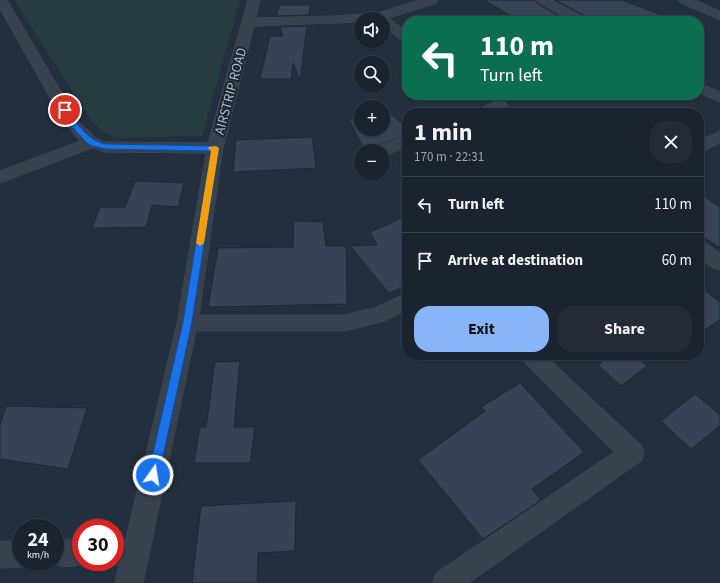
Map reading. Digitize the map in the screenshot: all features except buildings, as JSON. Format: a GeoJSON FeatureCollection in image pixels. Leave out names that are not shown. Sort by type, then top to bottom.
{"type":"FeatureCollection","features":[{"type":"Feature","properties":{"kind":"street"},"geometry":{"type":"LineString","coordinates":[[1,0],[73,124],[91,143],[105,147],[216,148]]}},
{"type":"Feature","properties":{"kind":"street","name":"AIRSTRIP ROAD"},"geometry":{"type":"LineString","coordinates":[[129,583],[126,551],[187,322],[216,148],[254,0]]}},
{"type":"Feature","properties":{"kind":"street"},"geometry":{"type":"LineString","coordinates":[[390,16],[432,0]]}},
{"type":"Feature","properties":{"kind":"street"},"geometry":{"type":"LineString","coordinates":[[543,0],[572,16]]}},
{"type":"Feature","properties":{"kind":"street"},"geometry":{"type":"LineString","coordinates":[[686,0],[720,16]]}},
{"type":"Feature","properties":{"kind":"street"},"geometry":{"type":"LineString","coordinates":[[248,22],[354,20]]}},
{"type":"Feature","properties":{"kind":"street"},"geometry":{"type":"LineString","coordinates":[[390,26],[402,34]]}},
{"type":"Feature","properties":{"kind":"street"},"geometry":{"type":"LineString","coordinates":[[704,89],[720,98]]}},
{"type":"Feature","properties":{"kind":"street"},"geometry":{"type":"LineString","coordinates":[[493,100],[500,105],[493,108]]}},
{"type":"Feature","properties":{"kind":"street"},"geometry":{"type":"LineString","coordinates":[[704,145],[720,137]]}},
{"type":"Feature","properties":{"kind":"street"},"geometry":{"type":"LineString","coordinates":[[0,177],[91,143]]}},
{"type":"Feature","properties":{"kind":"street"},"geometry":{"type":"LineString","coordinates":[[390,148],[402,143]]}},
{"type":"Feature","properties":{"kind":"street"},"geometry":{"type":"LineString","coordinates":[[704,252],[720,264]]}},
{"type":"Feature","properties":{"kind":"street"},"geometry":{"type":"LineString","coordinates":[[187,322],[344,323],[378,315],[402,303]]}},
{"type":"Feature","properties":{"kind":"street"},"geometry":{"type":"LineString","coordinates":[[446,583],[632,453],[536,360]]}},
{"type":"Feature","properties":{"kind":"street"},"geometry":{"type":"LineString","coordinates":[[0,555],[12,554]]}},
{"type":"Feature","properties":{"kind":"green space"},"geometry":{"type":"Polygon","coordinates":[[[14,0],[240,0],[202,136],[116,138],[104,132],[93,123],[14,0]]]}},
{"type":"Feature","properties":{"kind":"slow traffic"},"geometry":{"type":"LineString","coordinates":[[200,243],[216,148],[211,148]]}},
{"type":"Feature","properties":{"kind":"route"},"geometry":{"type":"LineString","coordinates":[[65,110],[73,124],[91,143],[105,147],[216,148],[187,322],[153,475]]}}]}
